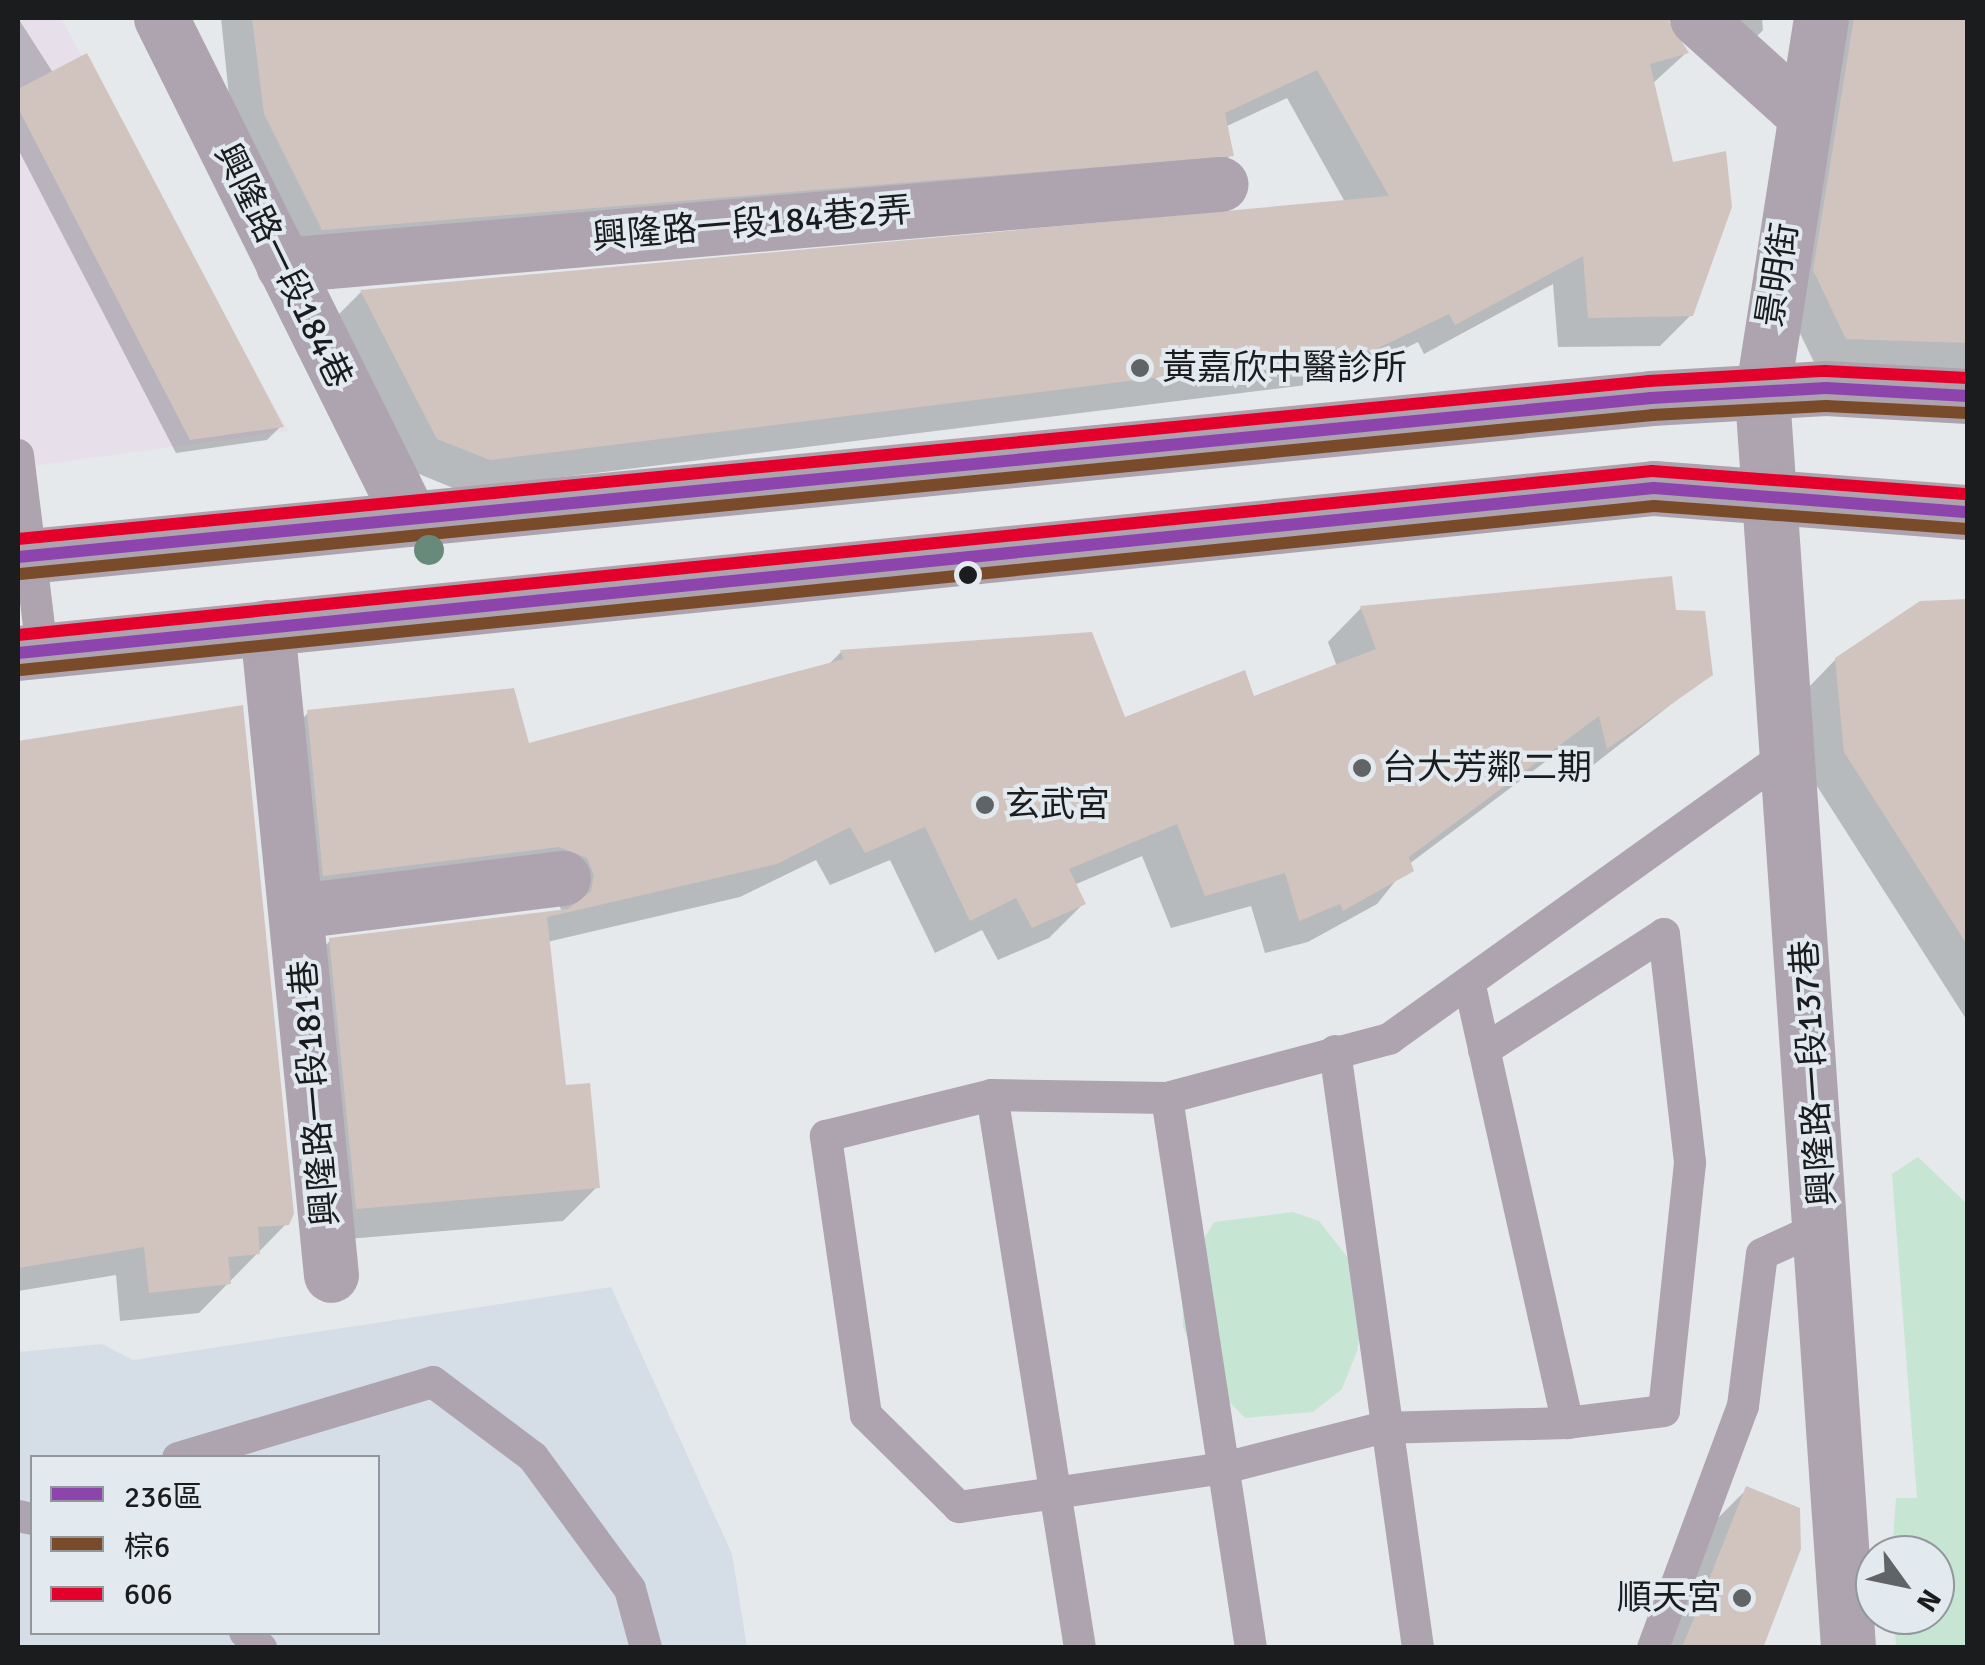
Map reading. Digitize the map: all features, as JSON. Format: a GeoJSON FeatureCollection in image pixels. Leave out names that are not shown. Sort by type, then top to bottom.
{"type":"FeatureCollection","features":[{"type":"Feature","properties":{"kind":"main road"},"geometry":{"type":"LineString","coordinates":[[24,556],[408,514],[1651,398],[1762,395],[1826,388],[1968,396]]}},
{"type":"Feature","properties":{"kind":"main road"},"geometry":{"type":"LineString","coordinates":[[30,652],[1654,488],[1960,521]]}},
{"type":"Feature","properties":{"kind":"street","name":"興隆路一段184巷"},"geometry":{"type":"LineString","coordinates":[[160,18],[408,514]]}},
{"type":"Feature","properties":{"kind":"street"},"geometry":{"type":"LineString","coordinates":[[1697,18],[1801,112]]}},
{"type":"Feature","properties":{"kind":"street","name":"景明街"},"geometry":{"type":"LineString","coordinates":[[1772,500],[1762,395],[1801,112],[1821,18]]}},
{"type":"Feature","properties":{"kind":"street","name":"興隆路一段184巷2弄"},"geometry":{"type":"LineString","coordinates":[[282,264],[1221,184]]}},
{"type":"Feature","properties":{"kind":"street","name":"興隆路一段137巷"},"geometry":{"type":"LineString","coordinates":[[1772,500],[1826,1226],[1848,1648]]}},
{"type":"Feature","properties":{"kind":"street","name":"興隆路一段181巷"},"geometry":{"type":"LineString","coordinates":[[267,627],[331,1275]]}},
{"type":"Feature","properties":{"kind":"street","name":"興隆路一段181巷"},"geometry":{"type":"LineString","coordinates":[[297,911],[563,878]]}},
{"type":"Feature","properties":{"kind":"lane"},"geometry":{"type":"LineString","coordinates":[[18,455],[30,652]]}},
{"type":"Feature","properties":{"kind":"lane"},"geometry":{"type":"LineString","coordinates":[[1484,1050],[1664,934],[1690,1163],[1664,1411],[1568,1423],[1381,1428],[1224,1468],[1052,1488],[959,1507],[866,1415],[826,1136],[992,1095],[1166,1098],[1389,1039],[1470,986],[1790,752]]}},
{"type":"Feature","properties":{"kind":"lane"},"geometry":{"type":"LineString","coordinates":[[1470,986],[1568,1423]]}},
{"type":"Feature","properties":{"kind":"lane"},"geometry":{"type":"LineString","coordinates":[[1335,1051],[1381,1428],[1418,1648]]}},
{"type":"Feature","properties":{"kind":"lane"},"geometry":{"type":"LineString","coordinates":[[992,1095],[1080,1648]]}},
{"type":"Feature","properties":{"kind":"lane"},"geometry":{"type":"LineString","coordinates":[[1166,1098],[1251,1648]]}},
{"type":"Feature","properties":{"kind":"lane"},"geometry":{"type":"LineString","coordinates":[[1654,1648],[1744,1406],[1762,1254],[1826,1226]]}},
{"type":"Feature","properties":{"kind":"lane"},"geometry":{"type":"LineString","coordinates":[[188,1455],[433,1382],[533,1457],[630,1590],[646,1648]]}},
{"type":"Feature","properties":{"kind":"shaded area"},"geometry":{"type":"Polygon","coordinates":[[[18,18],[61,18],[288,431],[18,468],[18,18]]]}},
{"type":"Feature","properties":{"kind":"shaded area"},"geometry":{"type":"Polygon","coordinates":[[[611,1287],[732,1554],[747,1647],[18,1648],[18,1352],[102,1344],[133,1360],[611,1287]]]}},
{"type":"Feature","properties":{"kind":"green space"},"geometry":{"type":"Polygon","coordinates":[[[1918,1157],[1967,1204],[1967,1647],[1896,1647],[1895,1635],[1955,1635],[1955,1535],[1893,1535],[1896,1498],[1917,1498],[1892,1174],[1918,1157]]]}},
{"type":"Feature","properties":{"kind":"green space"},"geometry":{"type":"Polygon","coordinates":[[[1293,1212],[1319,1221],[1359,1272],[1365,1303],[1357,1351],[1342,1389],[1313,1412],[1245,1418],[1203,1375],[1183,1327],[1182,1276],[1214,1222],[1293,1212]]]}},
{"type":"Feature","properties":{"kind":"building"},"geometry":{"type":"Polygon","coordinates":[[[252,18],[1667,18],[1689,53],[1650,64],[1673,162],[1726,151],[1732,207],[1693,316],[1588,318],[1583,256],[1455,325],[1449,314],[1372,351],[490,460],[437,439],[360,290],[1389,196],[1317,70],[1225,113],[1234,156],[322,230],[264,114],[252,18]]]}},
{"type":"Feature","properties":{"kind":"building"},"geometry":{"type":"Polygon","coordinates":[[[1854,18],[1968,18],[1968,343],[1846,339],[1813,270],[1854,18]]]}},
{"type":"Feature","properties":{"kind":"building"},"geometry":{"type":"Polygon","coordinates":[[[87,53],[284,427],[190,440],[18,108],[18,89],[87,53]]]}},
{"type":"Feature","properties":{"kind":"building"},"geometry":{"type":"Polygon","coordinates":[[[1672,576],[1676,610],[1705,611],[1713,675],[1607,749],[1599,716],[1409,857],[1414,871],[1343,911],[1340,904],[1299,921],[1285,873],[1205,896],[1177,824],[1069,869],[1086,904],[1032,928],[1016,898],[970,921],[925,827],[865,853],[850,827],[777,864],[547,917],[566,1085],[590,1083],[600,1188],[356,1209],[329,938],[568,909],[591,891],[594,875],[587,858],[559,847],[323,876],[307,710],[514,688],[529,743],[844,659],[840,650],[1092,632],[1125,717],[1245,670],[1254,696],[1376,649],[1360,606],[1672,576]]]}},
{"type":"Feature","properties":{"kind":"building"},"geometry":{"type":"Polygon","coordinates":[[[1968,599],[1968,946],[1844,752],[1835,658],[1920,601],[1968,599]]]}},
{"type":"Feature","properties":{"kind":"building"},"geometry":{"type":"Polygon","coordinates":[[[243,705],[294,1214],[289,1225],[258,1227],[260,1254],[228,1257],[231,1284],[149,1293],[144,1247],[18,1268],[18,741],[243,705]]]}},
{"type":"Feature","properties":{"kind":"building","name":"順天宮"},"geometry":{"type":"Polygon","coordinates":[[[1746,1486],[1800,1508],[1801,1549],[1763,1648],[1682,1648],[1746,1486]]]}},
{"type":"Feature","properties":{"kind":"transit line","name":"606"},"geometry":{"type":"LineString","coordinates":[[18,539],[1649,381],[1825,371],[1968,378]]}},
{"type":"Feature","properties":{"kind":"transit line","name":"236區"},"geometry":{"type":"LineString","coordinates":[[18,557],[1651,398],[1826,388],[1968,396]]}},
{"type":"Feature","properties":{"kind":"transit line","name":"棕6"},"geometry":{"type":"LineString","coordinates":[[20,574],[1652,415],[1826,406],[1967,413]]}},
{"type":"Feature","properties":{"kind":"transit line","name":"606"},"geometry":{"type":"LineString","coordinates":[[18,635],[1652,471],[1968,494]]}},
{"type":"Feature","properties":{"kind":"transit line","name":"236區"},"geometry":{"type":"LineString","coordinates":[[18,653],[1654,488],[1968,512]]}},
{"type":"Feature","properties":{"kind":"transit line","name":"棕6"},"geometry":{"type":"LineString","coordinates":[[20,670],[1654,506],[1967,529]]}},
{"type":"Feature","properties":{"kind":"place","name":"黃嘉欣中醫診所"},"geometry":{"type":"Point","coordinates":[1140,368]}},
{"type":"Feature","properties":{"kind":"place","name":"台大芳鄰二期"},"geometry":{"type":"Point","coordinates":[1362,768]}},
{"type":"Feature","properties":{"kind":"place","name":"玄武宮"},"geometry":{"type":"Point","coordinates":[985,805]}},
{"type":"Feature","properties":{"kind":"place","name":"順天宮"},"geometry":{"type":"Point","coordinates":[1742,1598]}}]}
